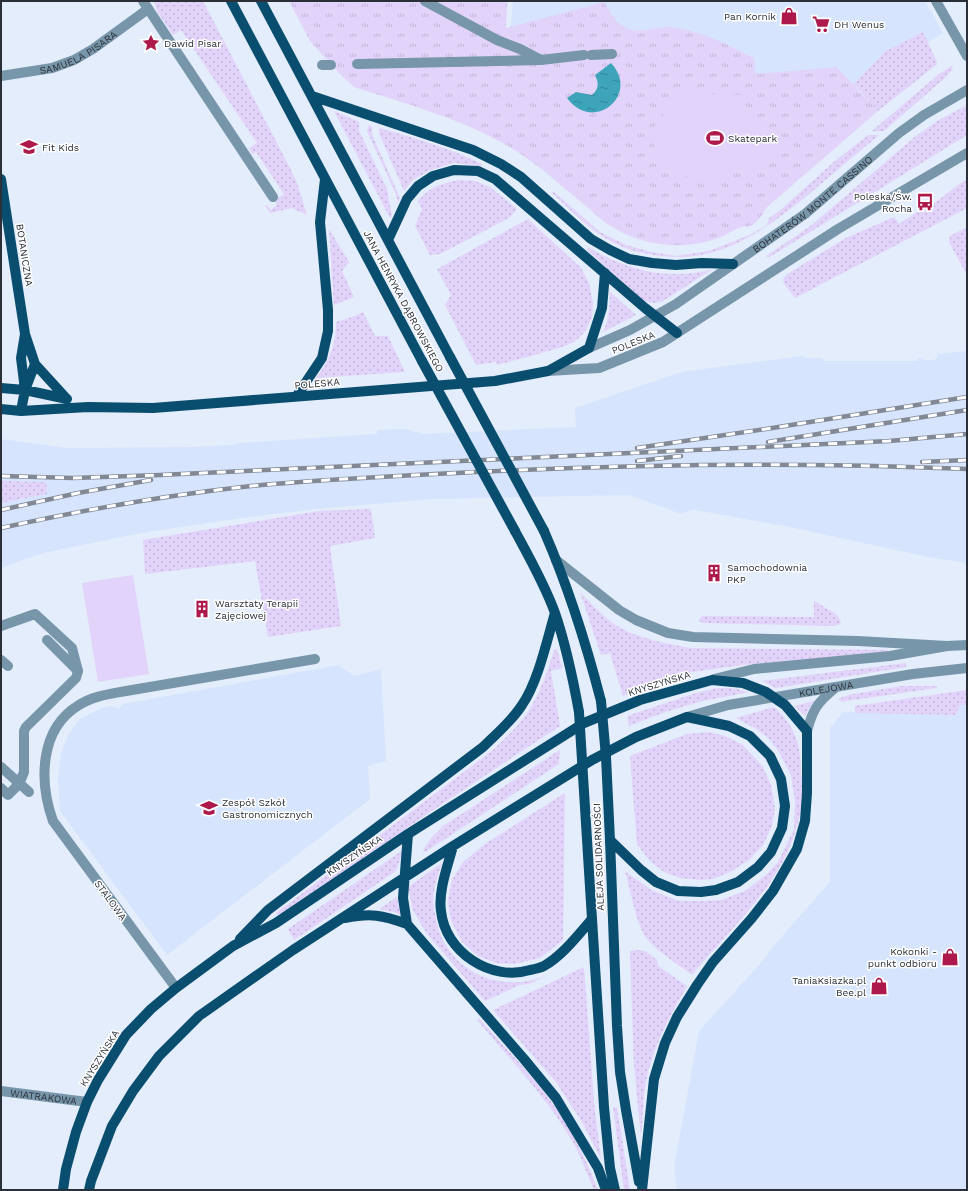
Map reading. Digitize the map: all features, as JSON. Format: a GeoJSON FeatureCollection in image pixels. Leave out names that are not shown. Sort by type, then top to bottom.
{"type":"FeatureCollection","features":[{"type":"Feature","properties":{"kind":"main road","name":"JANA HENRYKA DĄBROWSKIEGO"},"geometry":{"type":"LineString","coordinates":[[231,1],[422,361],[532,563],[555,613]]}},
{"type":"Feature","properties":{"kind":"main road","name":"JANA HENRYKA DĄBROWSKIEGO"},"geometry":{"type":"LineString","coordinates":[[261,1],[544,531]]}},
{"type":"Feature","properties":{"kind":"main road"},"geometry":{"type":"LineString","coordinates":[[312,96],[473,150],[501,164],[521,177],[591,239],[629,259],[676,265],[702,263],[733,264]]}},
{"type":"Feature","properties":{"kind":"main road"},"geometry":{"type":"LineString","coordinates":[[388,240],[407,199],[418,186],[434,176],[454,170],[478,171],[495,179],[655,316],[677,333]]}},
{"type":"Feature","properties":{"kind":"main road","name":"BOTANICZNA"},"geometry":{"type":"LineString","coordinates":[[1,179],[25,334],[35,364],[66,398]]}},
{"type":"Feature","properties":{"kind":"main road"},"geometry":{"type":"LineString","coordinates":[[296,397],[322,358],[328,331],[328,310],[320,222],[326,179]]}},
{"type":"Feature","properties":{"kind":"main road"},"geometry":{"type":"LineString","coordinates":[[589,348],[602,308],[605,273]]}},
{"type":"Feature","properties":{"kind":"main road","name":"BOTANICZNA"},"geometry":{"type":"LineString","coordinates":[[25,334],[20,358],[25,390]]}},
{"type":"Feature","properties":{"kind":"main road","name":"POLESKA"},"geometry":{"type":"LineString","coordinates":[[1,409],[21,411],[88,407],[153,408],[495,381],[548,371],[589,348]]}},
{"type":"Feature","properties":{"kind":"main road","name":"BOTANICZNA"},"geometry":{"type":"LineString","coordinates":[[21,411],[25,390],[35,364]]}},
{"type":"Feature","properties":{"kind":"main road","name":"POLESKA"},"geometry":{"type":"LineString","coordinates":[[1,388],[25,390],[66,398],[88,407]]}},
{"type":"Feature","properties":{"kind":"main road","name":"ALEJA SOLIDARNOŚCI"},"geometry":{"type":"LineString","coordinates":[[544,531],[577,615],[601,701],[606,757],[620,1072],[641,1190]]}},
{"type":"Feature","properties":{"kind":"main road"},"geometry":{"type":"LineString","coordinates":[[233,946],[268,910],[483,748],[501,730],[522,706],[530,692],[555,613]]}},
{"type":"Feature","properties":{"kind":"main road","name":"ALEJA SOLIDARNOŚCI"},"geometry":{"type":"LineString","coordinates":[[555,613],[569,662],[579,712],[604,1107],[610,1168],[615,1190]]}},
{"type":"Feature","properties":{"kind":"main road"},"geometry":{"type":"LineString","coordinates":[[641,1190],[654,1079],[665,1042],[677,1017],[697,984],[713,962],[752,918],[773,891],[797,849],[804,821],[807,793],[806,731],[792,712],[775,698],[743,683],[712,680]]}},
{"type":"Feature","properties":{"kind":"main road","name":"KNYSZYŃSKA"},"geometry":{"type":"LineString","coordinates":[[63,1190],[66,1169],[76,1132],[87,1102],[108,1062],[126,1035],[176,988],[233,946],[276,923],[408,834],[584,723],[640,700],[712,680]]}},
{"type":"Feature","properties":{"kind":"main road"},"geometry":{"type":"LineString","coordinates":[[90,1185],[112,1126],[133,1091],[159,1056],[199,1016],[260,972],[403,877],[592,760],[636,737],[687,717],[729,726],[750,736],[770,756],[781,779],[785,806],[782,828],[771,852],[758,867],[738,882],[716,890],[701,892],[678,890],[656,882],[641,870],[610,840]]}},
{"type":"Feature","properties":{"kind":"main road"},"geometry":{"type":"LineString","coordinates":[[408,834],[403,877],[403,898],[407,924],[556,1098],[598,1168],[606,1190]]}},
{"type":"Feature","properties":{"kind":"main road"},"geometry":{"type":"LineString","coordinates":[[453,846],[441,896],[440,909],[443,923],[450,938],[465,956],[484,968],[505,973],[522,972],[544,966],[564,950],[592,919]]}},
{"type":"Feature","properties":{"kind":"main road"},"geometry":{"type":"LineString","coordinates":[[340,919],[364,915],[379,916],[407,924]]}},
{"type":"Feature","properties":{"kind":"street"},"geometry":{"type":"LineString","coordinates":[[426,1],[497,40],[520,49],[541,60]]}},
{"type":"Feature","properties":{"kind":"street"},"geometry":{"type":"LineString","coordinates":[[936,1],[967,56]]}},
{"type":"Feature","properties":{"kind":"street"},"geometry":{"type":"LineString","coordinates":[[145,5],[273,197]]}},
{"type":"Feature","properties":{"kind":"street","name":"SAMUELA PISARA"},"geometry":{"type":"LineString","coordinates":[[1,76],[52,68],[74,60],[93,49],[145,5]]}},
{"type":"Feature","properties":{"kind":"street"},"geometry":{"type":"LineString","coordinates":[[357,64],[541,60],[612,54]]}},
{"type":"Feature","properties":{"kind":"street","name":"BOHATERÓW MONTE CASSINO"},"geometry":{"type":"LineString","coordinates":[[655,316],[676,304],[805,214],[899,133],[924,115],[967,90]]}},
{"type":"Feature","properties":{"kind":"street"},"geometry":{"type":"LineString","coordinates":[[677,333],[838,229],[967,153]]}},
{"type":"Feature","properties":{"kind":"street","name":"POLESKA"},"geometry":{"type":"LineString","coordinates":[[589,348],[655,316]]}},
{"type":"Feature","properties":{"kind":"street","name":"POLESKA"},"geometry":{"type":"LineString","coordinates":[[548,371],[599,368],[663,342],[677,333]]}},
{"type":"Feature","properties":{"kind":"street"},"geometry":{"type":"LineString","coordinates":[[556,560],[619,610],[636,620],[668,633],[693,637],[858,641],[947,646],[967,645]]}},
{"type":"Feature","properties":{"kind":"street"},"geometry":{"type":"LineString","coordinates":[[1,626],[35,614],[72,648],[78,671],[76,678],[26,726],[24,731],[24,772],[19,784],[8,795],[1,788]]}},
{"type":"Feature","properties":{"kind":"street"},"geometry":{"type":"LineString","coordinates":[[47,640],[78,671]]}},
{"type":"Feature","properties":{"kind":"street"},"geometry":{"type":"LineString","coordinates":[[712,680],[754,669],[890,656],[947,646]]}},
{"type":"Feature","properties":{"kind":"street","name":"STALOWA"},"geometry":{"type":"LineString","coordinates":[[176,988],[53,821],[49,810],[45,773],[46,753],[52,734],[61,719],[80,704],[96,697],[315,659]]}},
{"type":"Feature","properties":{"kind":"street","name":"KOLEJOWA"},"geometry":{"type":"LineString","coordinates":[[687,717],[728,705],[913,674],[967,668]]}},
{"type":"Feature","properties":{"kind":"street"},"geometry":{"type":"LineString","coordinates":[[806,731],[814,709],[823,698],[837,687]]}},
{"type":"Feature","properties":{"kind":"street"},"geometry":{"type":"LineString","coordinates":[[1,767],[29,792]]}},
{"type":"Feature","properties":{"kind":"street","name":"WIATRAKOWA"},"geometry":{"type":"LineString","coordinates":[[1,1091],[87,1102]]}},
{"type":"Feature","properties":{"kind":"shaded area"},"geometry":{"type":"Polygon","coordinates":[[[513,1],[925,1],[943,33],[858,87],[508,55],[513,1]]]}},
{"type":"Feature","properties":{"kind":"shaded area"},"geometry":{"type":"Polygon","coordinates":[[[967,351],[967,563],[928,557],[785,526],[695,510],[681,514],[629,495],[433,499],[316,509],[147,532],[43,553],[1,568],[1,503],[47,494],[45,482],[1,481],[1,439],[67,448],[190,447],[377,434],[377,430],[407,429],[422,434],[576,427],[575,408],[681,372],[802,356],[804,358],[823,358],[823,361],[918,361],[918,358],[923,358],[923,360],[934,360],[937,357],[937,354],[967,351]]]}},
{"type":"Feature","properties":{"kind":"shaded area","name":"Zespół Szkół Gastronomicznych"},"geometry":{"type":"Polygon","coordinates":[[[339,665],[354,676],[381,669],[386,761],[368,766],[370,799],[167,955],[60,811],[58,777],[61,753],[69,733],[81,718],[102,708],[111,706],[120,708],[123,704],[339,665]]]}},
{"type":"Feature","properties":{"kind":"shaded area"},"geometry":{"type":"Polygon","coordinates":[[[960,705],[967,705],[967,1190],[677,1190],[674,1167],[699,1031],[760,964],[776,943],[830,882],[830,728],[843,712],[956,715],[960,705]]]}},
{"type":"Feature","properties":{"kind":"green space"},"geometry":{"type":"Polygon","coordinates":[[[154,1],[203,1],[292,172],[307,215],[292,208],[270,213],[265,206],[267,205],[271,210],[277,205],[275,200],[284,194],[256,152],[252,154],[249,148],[257,143],[181,30],[173,35],[157,11],[154,1]]]}},
{"type":"Feature","properties":{"kind":"green space"},"geometry":{"type":"Polygon","coordinates":[[[289,1],[507,1],[506,28],[604,2],[617,21],[628,29],[639,31],[671,27],[703,35],[734,48],[754,58],[755,74],[837,67],[878,111],[766,208],[758,220],[750,226],[741,227],[725,235],[696,244],[666,245],[636,238],[606,223],[535,164],[513,149],[484,133],[447,118],[354,87],[310,41],[289,1]]]}},
{"type":"Feature","properties":{"kind":"green space"},"geometry":{"type":"Polygon","coordinates":[[[923,32],[937,62],[936,65],[878,111],[854,84],[886,51],[923,32]]]}},
{"type":"Feature","properties":{"kind":"green space"},"geometry":{"type":"Polygon","coordinates":[[[953,65],[951,71],[946,77],[884,131],[872,131],[939,74],[953,65]]]}},
{"type":"Feature","properties":{"kind":"green space","name":"Skatepark"},"geometry":{"type":"Polygon","coordinates":[[[681,93],[740,95],[744,109],[750,117],[764,122],[777,132],[782,144],[775,158],[765,166],[733,173],[712,189],[661,163],[649,133],[681,93]]]}},
{"type":"Feature","properties":{"kind":"green space"},"geometry":{"type":"Polygon","coordinates":[[[967,105],[967,135],[768,258],[766,256],[814,223],[916,136],[939,120],[967,105]]]}},
{"type":"Feature","properties":{"kind":"green space"},"geometry":{"type":"Polygon","coordinates":[[[334,111],[359,122],[359,131],[387,189],[392,216],[390,218],[334,111]]]}},
{"type":"Feature","properties":{"kind":"green space"},"geometry":{"type":"Polygon","coordinates":[[[369,125],[372,127],[373,137],[400,198],[398,202],[395,192],[367,131],[369,125]]]}},
{"type":"Feature","properties":{"kind":"green space"},"geometry":{"type":"Polygon","coordinates":[[[379,128],[444,148],[482,164],[481,166],[453,163],[431,170],[414,179],[404,191],[379,133],[379,128]]]}},
{"type":"Feature","properties":{"kind":"green space"},"geometry":{"type":"Polygon","coordinates":[[[868,135],[879,135],[780,217],[744,240],[705,254],[684,257],[661,256],[642,253],[624,247],[595,232],[551,192],[554,192],[600,232],[626,245],[651,252],[676,256],[709,251],[752,234],[767,225],[769,218],[778,212],[835,161],[868,135]]]}},
{"type":"Feature","properties":{"kind":"green space"},"geometry":{"type":"Polygon","coordinates":[[[967,179],[967,208],[795,298],[784,284],[783,279],[786,275],[846,238],[894,217],[899,224],[919,211],[922,212],[967,179]]]}},
{"type":"Feature","properties":{"kind":"green space"},"geometry":{"type":"Polygon","coordinates":[[[458,180],[475,181],[490,187],[517,209],[509,218],[440,254],[430,255],[415,226],[422,209],[418,201],[431,189],[458,180]]]}},
{"type":"Feature","properties":{"kind":"green space"},"geometry":{"type":"Polygon","coordinates":[[[528,219],[581,268],[589,283],[593,303],[592,317],[586,330],[572,343],[497,365],[496,362],[476,365],[445,305],[451,295],[437,269],[528,219]]]}},
{"type":"Feature","properties":{"kind":"green space"},"geometry":{"type":"Polygon","coordinates":[[[967,227],[967,275],[949,242],[950,236],[967,227]]]}},
{"type":"Feature","properties":{"kind":"green space"},"geometry":{"type":"Polygon","coordinates":[[[329,229],[349,262],[342,271],[354,297],[334,305],[329,229]]]}},
{"type":"Feature","properties":{"kind":"green space"},"geometry":{"type":"Polygon","coordinates":[[[588,247],[610,259],[632,267],[656,273],[680,274],[711,270],[663,301],[654,303],[641,299],[587,250],[588,247]]]}},
{"type":"Feature","properties":{"kind":"green space"},"geometry":{"type":"Polygon","coordinates":[[[609,291],[636,315],[603,332],[609,312],[609,291]]]}},
{"type":"Feature","properties":{"kind":"green space"},"geometry":{"type":"Polygon","coordinates":[[[363,312],[375,336],[388,336],[405,372],[316,378],[325,365],[334,345],[336,322],[363,312]]]}},
{"type":"Feature","properties":{"kind":"green space"},"geometry":{"type":"Polygon","coordinates":[[[1,481],[46,482],[47,494],[1,503],[1,481]]]}},
{"type":"Feature","properties":{"kind":"green space"},"geometry":{"type":"Polygon","coordinates":[[[371,509],[375,538],[330,546],[341,626],[268,637],[255,561],[145,574],[143,540],[319,511],[371,509]]]}},
{"type":"Feature","properties":{"kind":"green space"},"geometry":{"type":"Polygon","coordinates":[[[133,575],[149,674],[98,682],[82,583],[133,575]]]}},
{"type":"Feature","properties":{"kind":"green space"},"geometry":{"type":"Polygon","coordinates":[[[580,592],[605,617],[623,629],[651,640],[691,648],[888,650],[888,652],[742,665],[692,672],[649,685],[623,696],[610,653],[601,655],[580,592]]]}},
{"type":"Feature","properties":{"kind":"green space"},"geometry":{"type":"Polygon","coordinates":[[[814,601],[836,614],[841,621],[840,624],[833,626],[705,623],[698,621],[702,616],[814,617],[814,601]]]}},
{"type":"Feature","properties":{"kind":"green space"},"geometry":{"type":"Polygon","coordinates":[[[557,649],[562,668],[551,671],[560,726],[442,804],[278,916],[276,913],[492,751],[515,728],[528,712],[543,682],[554,650],[557,649]]]}},
{"type":"Feature","properties":{"kind":"green space"},"geometry":{"type":"Polygon","coordinates":[[[906,663],[906,667],[776,688],[762,681],[906,663]]]}},
{"type":"Feature","properties":{"kind":"green space"},"geometry":{"type":"Polygon","coordinates":[[[901,686],[937,686],[937,688],[843,702],[838,699],[848,695],[901,686]]]}},
{"type":"Feature","properties":{"kind":"green space"},"geometry":{"type":"Polygon","coordinates":[[[716,688],[732,688],[749,692],[703,701],[665,712],[629,726],[627,716],[716,688]]]}},
{"type":"Feature","properties":{"kind":"green space"},"geometry":{"type":"Polygon","coordinates":[[[967,690],[967,705],[960,705],[956,715],[855,713],[855,706],[967,690]]]}},
{"type":"Feature","properties":{"kind":"green space"},"geometry":{"type":"Polygon","coordinates":[[[814,701],[805,716],[794,706],[814,701]]]}},
{"type":"Feature","properties":{"kind":"green space"},"geometry":{"type":"Polygon","coordinates":[[[774,707],[788,722],[793,730],[799,746],[802,800],[797,827],[788,851],[776,874],[761,895],[692,975],[660,951],[645,936],[636,914],[625,871],[651,890],[679,901],[721,900],[745,891],[766,875],[778,862],[794,829],[795,802],[791,775],[778,750],[769,739],[758,730],[736,718],[774,707]]]}},
{"type":"Feature","properties":{"kind":"green space"},"geometry":{"type":"Polygon","coordinates":[[[708,732],[725,736],[743,745],[763,767],[771,785],[775,809],[772,826],[763,845],[749,860],[732,871],[713,879],[701,880],[680,878],[664,872],[649,860],[637,844],[630,756],[687,734],[708,732]]]}},
{"type":"Feature","properties":{"kind":"green space"},"geometry":{"type":"Polygon","coordinates":[[[560,750],[559,764],[425,852],[423,850],[432,837],[443,826],[560,750]]]}},
{"type":"Feature","properties":{"kind":"green space"},"geometry":{"type":"Polygon","coordinates":[[[565,793],[563,940],[540,958],[514,964],[496,963],[478,956],[462,942],[451,920],[448,901],[452,880],[463,862],[485,844],[565,793]]]}},
{"type":"Feature","properties":{"kind":"green space"},"geometry":{"type":"Polygon","coordinates":[[[403,850],[396,871],[294,940],[288,929],[403,850]]]}},
{"type":"Feature","properties":{"kind":"green space"},"geometry":{"type":"Polygon","coordinates":[[[442,863],[434,890],[434,906],[439,931],[446,946],[456,959],[483,977],[499,981],[516,982],[533,980],[562,968],[529,984],[520,985],[485,1001],[427,934],[413,910],[408,887],[442,863]]]}},
{"type":"Feature","properties":{"kind":"green space"},"geometry":{"type":"Polygon","coordinates":[[[397,897],[401,915],[379,909],[397,897]]]}},
{"type":"Feature","properties":{"kind":"green space"},"geometry":{"type":"Polygon","coordinates":[[[630,951],[645,951],[657,960],[658,966],[687,986],[664,1030],[650,1064],[645,1090],[641,1137],[634,1066],[630,951]]]}},
{"type":"Feature","properties":{"kind":"green space"},"geometry":{"type":"Polygon","coordinates":[[[584,967],[594,1102],[601,1159],[582,1122],[556,1082],[493,1010],[584,967]]]}},
{"type":"Feature","properties":{"kind":"green space"},"geometry":{"type":"Polygon","coordinates":[[[479,1018],[531,1076],[555,1106],[576,1141],[598,1190],[594,1190],[573,1142],[552,1110],[528,1079],[477,1020],[479,1018]]]}},
{"type":"Feature","properties":{"kind":"green space"},"geometry":{"type":"Polygon","coordinates":[[[613,1107],[617,1107],[630,1190],[624,1190],[613,1107]]]}},
{"type":"Feature","properties":{"kind":"water"},"geometry":{"type":"Polygon","coordinates":[[[611,63],[619,75],[620,87],[617,98],[610,106],[600,111],[589,112],[578,108],[567,98],[576,92],[592,95],[598,86],[595,75],[611,63]]]}},
{"type":"Feature","properties":{"kind":"railway"},"geometry":{"type":"LineString","coordinates":[[637,448],[967,397]]}},
{"type":"Feature","properties":{"kind":"railway"},"geometry":{"type":"LineString","coordinates":[[768,442],[967,410]]}},
{"type":"Feature","properties":{"kind":"railway"},"geometry":{"type":"LineString","coordinates":[[1,476],[73,478],[160,475],[889,441],[967,434]]}},
{"type":"Feature","properties":{"kind":"railway"},"geometry":{"type":"LineString","coordinates":[[637,461],[681,456]]}},
{"type":"Feature","properties":{"kind":"railway"},"geometry":{"type":"LineString","coordinates":[[922,462],[967,460]]}},
{"type":"Feature","properties":{"kind":"railway"},"geometry":{"type":"LineString","coordinates":[[1,528],[157,498],[251,486],[335,480],[598,467],[844,465],[967,469]]}},
{"type":"Feature","properties":{"kind":"railway"},"geometry":{"type":"LineString","coordinates":[[1,510],[78,493],[151,480]]}},
{"type":"Feature","properties":{"kind":"place","name":"Pan Kornik"},"geometry":{"type":"Point","coordinates":[789,16]}},
{"type":"Feature","properties":{"kind":"place","name":"DH Wenus"},"geometry":{"type":"Point","coordinates":[821,24]}},
{"type":"Feature","properties":{"kind":"place","name":"Dawid Pisar"},"geometry":{"type":"Point","coordinates":[151,43]}},
{"type":"Feature","properties":{"kind":"place","name":"Skatepark"},"geometry":{"type":"Point","coordinates":[715,138]}},
{"type":"Feature","properties":{"kind":"place","name":"Fit Kids"},"geometry":{"type":"Point","coordinates":[29,147]}},
{"type":"Feature","properties":{"kind":"place","name":"Poleska/Św. Rocha"},"geometry":{"type":"Point","coordinates":[925,202]}},
{"type":"Feature","properties":{"kind":"place","name":"Samochodownia PKP"},"geometry":{"type":"Point","coordinates":[714,573]}},
{"type":"Feature","properties":{"kind":"place","name":"Warsztaty Terapii Zajęciowej"},"geometry":{"type":"Point","coordinates":[202,609]}},
{"type":"Feature","properties":{"kind":"place","name":"Zespół Szkół Gastronomicznych"},"geometry":{"type":"Point","coordinates":[209,808]}},
{"type":"Feature","properties":{"kind":"place","name":"Kokonki - punkt odbioru"},"geometry":{"type":"Point","coordinates":[950,957]}},
{"type":"Feature","properties":{"kind":"place","name":"TaniaKsiazka.pl Bee.pl"},"geometry":{"type":"Point","coordinates":[879,986]}}]}
